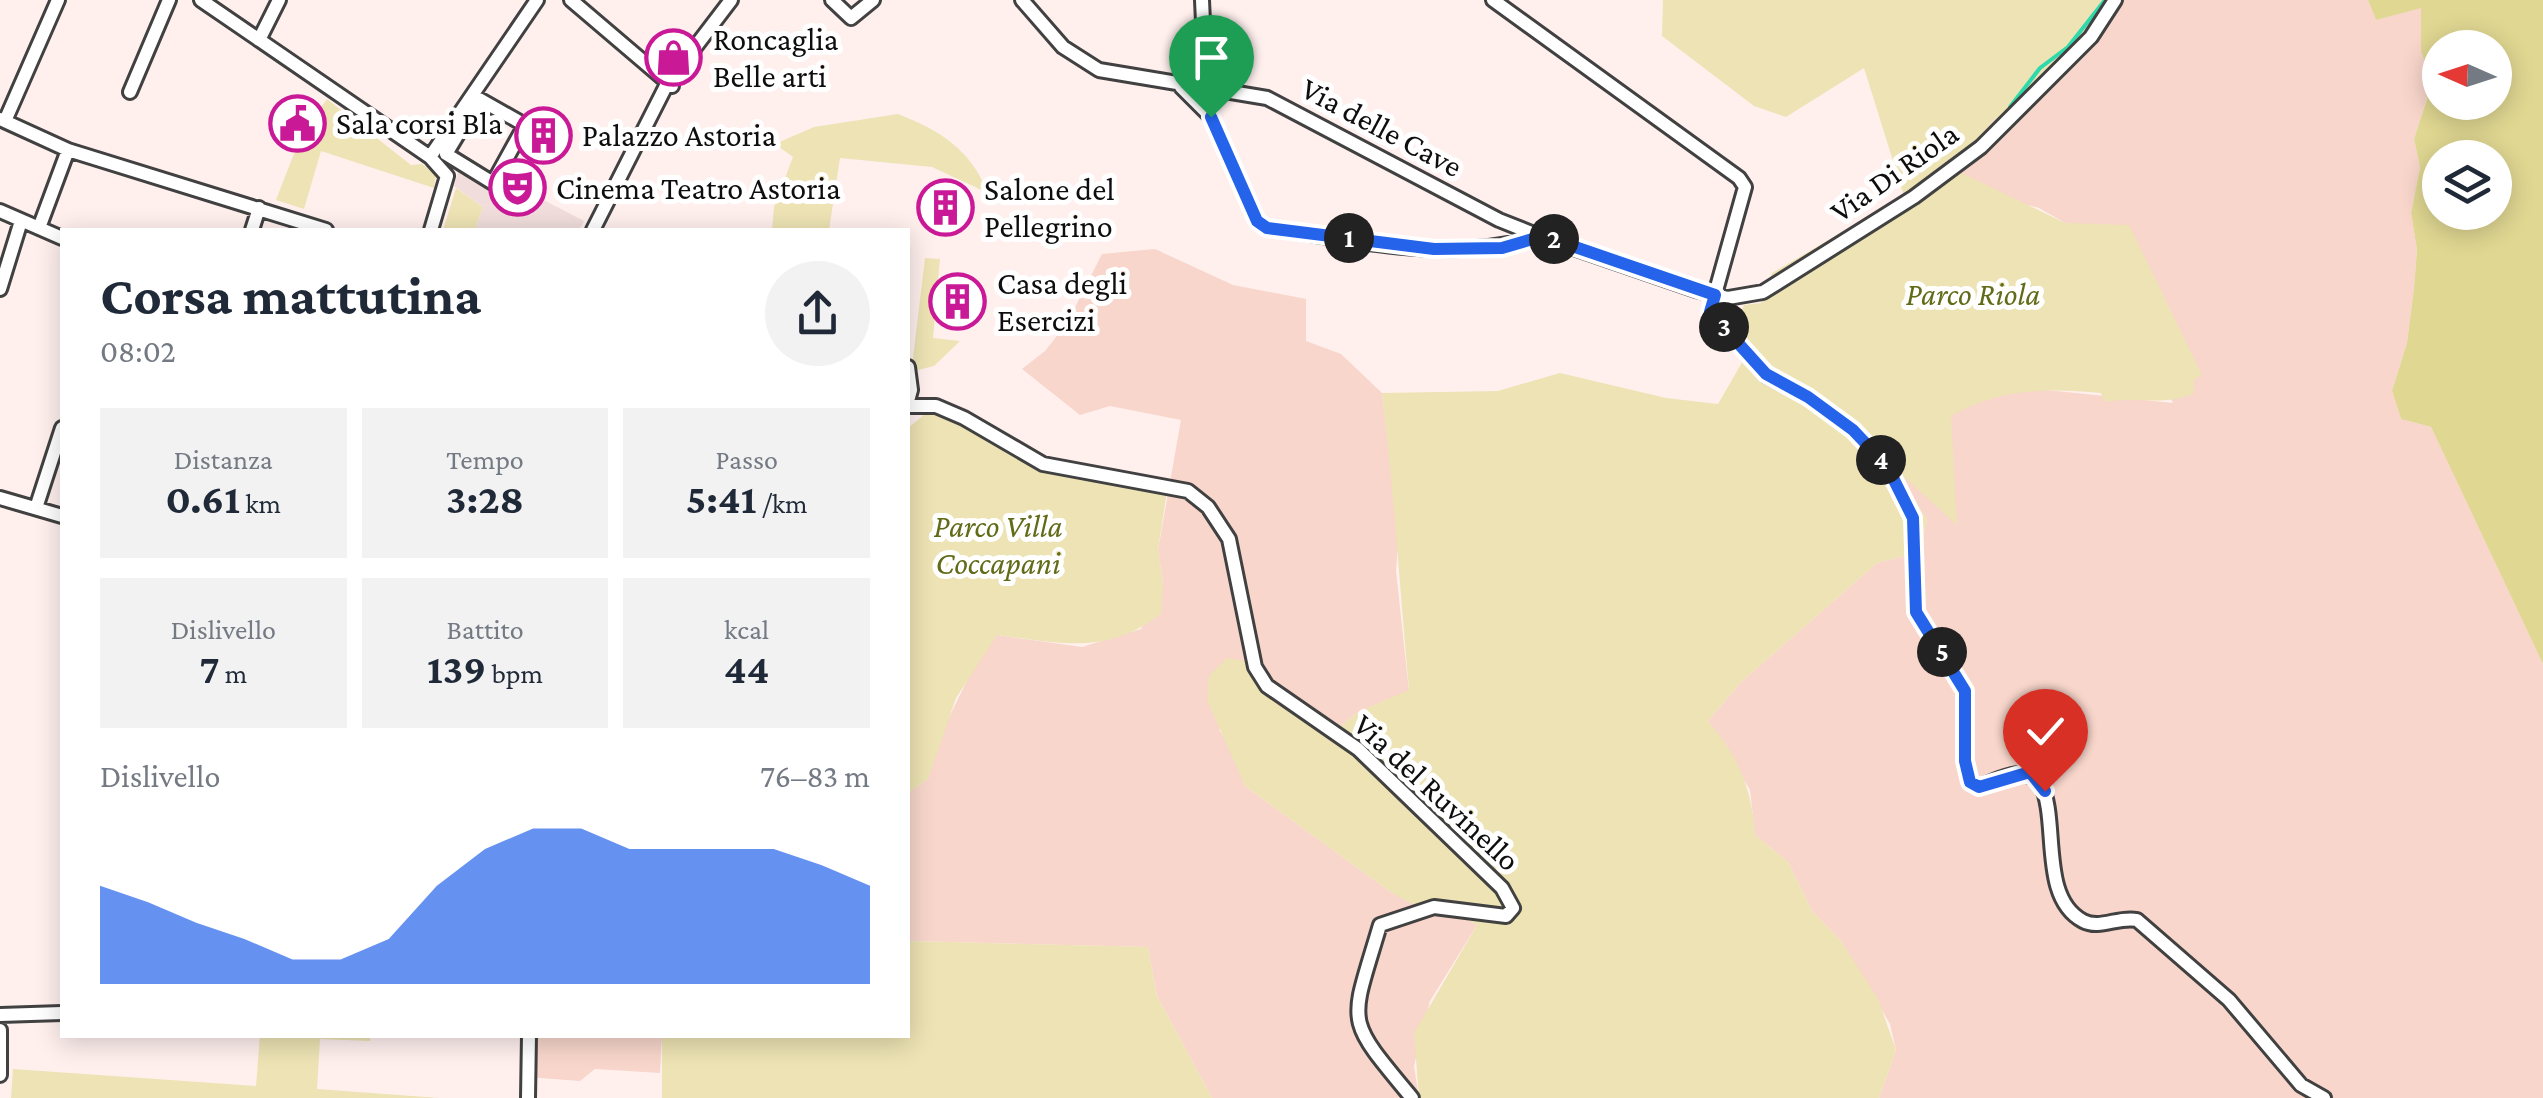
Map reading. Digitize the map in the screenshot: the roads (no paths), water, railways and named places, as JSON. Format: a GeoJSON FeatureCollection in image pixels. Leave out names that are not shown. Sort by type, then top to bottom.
{"type":"FeatureCollection","features":[{"type":"Feature","properties":{"kind":"street"},"geometry":{"type":"LineString","coordinates":[[38,0],[56,4],[3,120],[68,150],[320,228]]}},
{"type":"Feature","properties":{"kind":"street"},"geometry":{"type":"LineString","coordinates":[[130,92],[169,0]]}},
{"type":"Feature","properties":{"kind":"street"},"geometry":{"type":"LineString","coordinates":[[201,0],[430,156],[447,176],[432,228]]}},
{"type":"Feature","properties":{"kind":"street"},"geometry":{"type":"LineString","coordinates":[[259,40],[279,0]]}},
{"type":"Feature","properties":{"kind":"street"},"geometry":{"type":"LineString","coordinates":[[430,156],[536,0]]}},
{"type":"Feature","properties":{"kind":"street"},"geometry":{"type":"LineString","coordinates":[[571,0],[669,85]]}},
{"type":"Feature","properties":{"kind":"street"},"geometry":{"type":"LineString","coordinates":[[594,228],[669,85],[731,0]]}},
{"type":"Feature","properties":{"kind":"street"},"geometry":{"type":"LineString","coordinates":[[832,0],[851,18],[874,0]]}},
{"type":"Feature","properties":{"kind":"street","name":"Via delle Cave"},"geometry":{"type":"LineString","coordinates":[[1022,0],[1057,41],[1085,64],[1114,75],[1267,98],[1509,224],[1715,295]]}},
{"type":"Feature","properties":{"kind":"street"},"geometry":{"type":"LineString","coordinates":[[1493,0],[1739,178],[1746,194],[1710,312],[1766,374],[1808,397],[1853,430],[1887,466],[1913,518],[1916,612],[1965,691],[1965,761],[1970,782],[1979,787],[2018,772],[2030,772],[2040,782],[2058,883],[2071,911],[2085,922],[2100,925],[2123,917],[2136,920],[2229,1000],[2300,1086],[2324,1098]]}},
{"type":"Feature","properties":{"kind":"street","name":"Via Di Riola"},"geometry":{"type":"LineString","coordinates":[[1715,295],[1739,298],[1763,292],[1956,167],[2091,38],[2115,0]]}},
{"type":"Feature","properties":{"kind":"street"},"geometry":{"type":"LineString","coordinates":[[1205,2],[1206,87]]}},
{"type":"Feature","properties":{"kind":"street"},"geometry":{"type":"LineString","coordinates":[[1181,87],[1204,110],[1220,134],[1257,221],[1267,228],[1434,249],[1502,248],[1539,236]]}},
{"type":"Feature","properties":{"kind":"street"},"geometry":{"type":"LineString","coordinates":[[1204,110],[1226,91]]}},
{"type":"Feature","properties":{"kind":"street"},"geometry":{"type":"LineString","coordinates":[[479,98],[525,125],[493,183],[460,165],[447,158],[446,150],[479,98]]}},
{"type":"Feature","properties":{"kind":"street"},"geometry":{"type":"LineString","coordinates":[[39,228],[68,150]]}},
{"type":"Feature","properties":{"kind":"street"},"geometry":{"type":"LineString","coordinates":[[253,228],[259,208]]}},
{"type":"Feature","properties":{"kind":"street"},"geometry":{"type":"LineString","coordinates":[[0,212],[60,237]]}},
{"type":"Feature","properties":{"kind":"street"},"geometry":{"type":"LineString","coordinates":[[0,289],[21,220]]}},
{"type":"Feature","properties":{"kind":"street"},"geometry":{"type":"LineString","coordinates":[[1502,248],[1509,224]]}},
{"type":"Feature","properties":{"kind":"street","name":"Via del Ruvinello"},"geometry":{"type":"LineString","coordinates":[[910,404],[936,406],[964,418],[1043,464],[1188,491],[1208,507],[1228,539],[1255,666],[1268,686],[1358,749],[1502,888],[1513,908],[1506,916],[1434,907],[1380,925],[1355,1011],[1368,1046],[1412,1098]]}},
{"type":"Feature","properties":{"kind":"street"},"geometry":{"type":"LineString","coordinates":[[36,508],[60,434]]}},
{"type":"Feature","properties":{"kind":"street"},"geometry":{"type":"LineString","coordinates":[[0,498],[60,515]]}},
{"type":"Feature","properties":{"kind":"street"},"geometry":{"type":"LineString","coordinates":[[0,1015],[60,1014]]}},
{"type":"Feature","properties":{"kind":"street"},"geometry":{"type":"LineString","coordinates":[[0,1030],[0,1075]]}},
{"type":"Feature","properties":{"kind":"street"},"geometry":{"type":"LineString","coordinates":[[528,1098],[529,1038]]}},
{"type":"Feature","properties":{"kind":"waterway"},"geometry":{"type":"LineString","coordinates":[[2010,107],[2040,68],[2068,47],[2105,0]]}},
{"type":"Feature","properties":{"kind":"place","name":"Roncaglia Belle arti"},"geometry":{"type":"Point","coordinates":[674,57]}},
{"type":"Feature","properties":{"kind":"place","name":"Sala corsi Bla"},"geometry":{"type":"Point","coordinates":[297,123]}},
{"type":"Feature","properties":{"kind":"place","name":"Palazzo Astoria"},"geometry":{"type":"Point","coordinates":[543,135]}},
{"type":"Feature","properties":{"kind":"place","name":"Cinema Teatro Astoria"},"geometry":{"type":"Point","coordinates":[517,188]}},
{"type":"Feature","properties":{"kind":"place","name":"Salone del Pellegrino"},"geometry":{"type":"Point","coordinates":[945,207]}},
{"type":"Feature","properties":{"kind":"place","name":"Casa degli Esercizi"},"geometry":{"type":"Point","coordinates":[958,301]}},
{"type":"Feature","properties":{"kind":"park label","name":"Parco Riola"},"geometry":{"type":"Point","coordinates":[1973,294]}},
{"type":"Feature","properties":{"kind":"park label","name":"Parco Villa Coccapani"},"geometry":{"type":"Point","coordinates":[998,544]}}]}
